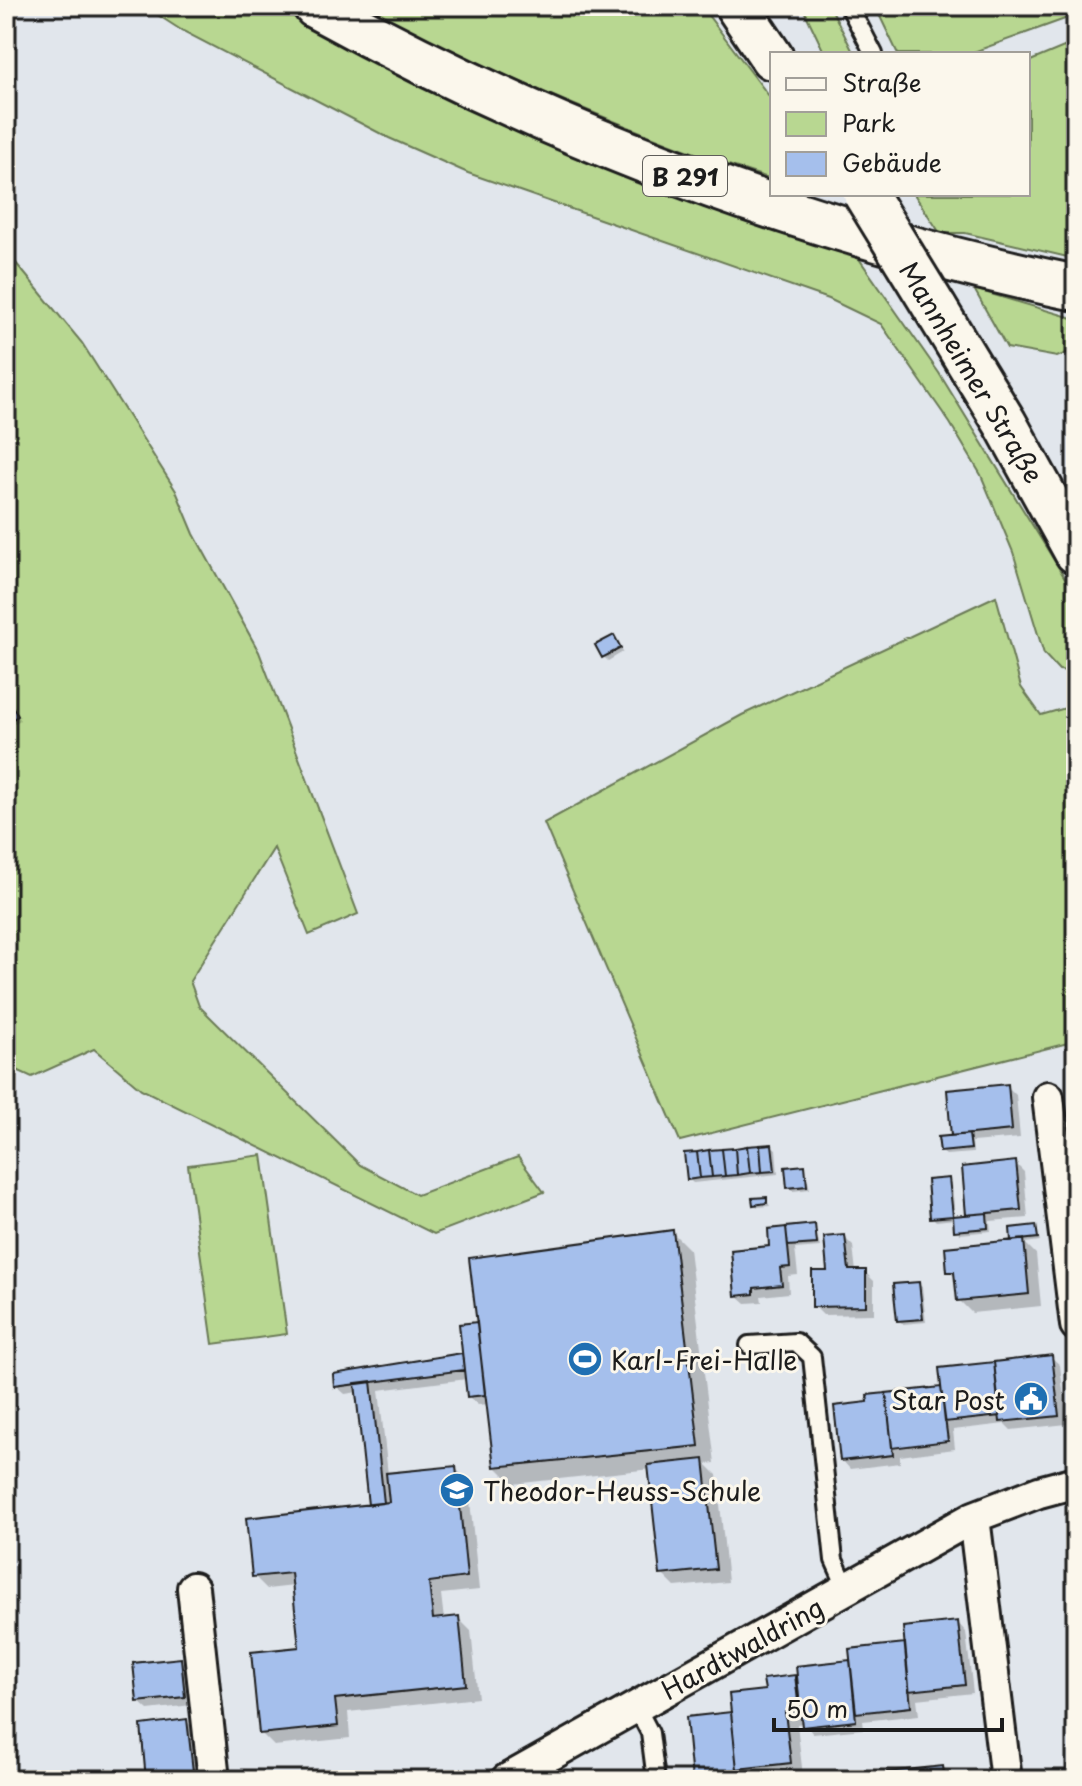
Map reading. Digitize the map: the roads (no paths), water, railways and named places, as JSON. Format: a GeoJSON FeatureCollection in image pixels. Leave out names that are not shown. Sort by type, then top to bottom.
{"type":"FeatureCollection","features":[{"type":"Feature","properties":{"kind":"main road","name":"B 291"},"geometry":{"type":"LineString","coordinates":[[316,6],[450,78],[716,188],[890,245],[1076,288]]}},
{"type":"Feature","properties":{"kind":"street"},"geometry":{"type":"LineString","coordinates":[[737,6],[770,55]]}},
{"type":"Feature","properties":{"kind":"street","name":"Mannheimer Straße"},"geometry":{"type":"LineString","coordinates":[[866,196],[1005,423],[1076,552]]}},
{"type":"Feature","properties":{"kind":"street"},"geometry":{"type":"LineString","coordinates":[[1048,1097],[1076,1325]]}},
{"type":"Feature","properties":{"kind":"street","name":"Hardtwaldring"},"geometry":{"type":"LineString","coordinates":[[506,1780],[974,1517],[1039,1492],[1076,1482]]}},
{"type":"Feature","properties":{"kind":"street"},"geometry":{"type":"LineString","coordinates":[[974,1517],[1006,1780]]}},
{"type":"Feature","properties":{"kind":"street"},"geometry":{"type":"LineString","coordinates":[[193,1588],[214,1780]]}},
{"type":"Feature","properties":{"kind":"lane"},"geometry":{"type":"LineString","coordinates":[[849,6],[873,52]]}},
{"type":"Feature","properties":{"kind":"lane","name":"Hardtwaldring"},"geometry":{"type":"LineString","coordinates":[[749,1345],[796,1342],[812,1357],[834,1560],[847,1589]]}},
{"type":"Feature","properties":{"kind":"lane","name":"Hardtwaldring"},"geometry":{"type":"LineString","coordinates":[[637,1708],[650,1733],[656,1780]]}},
{"type":"Feature","properties":{"kind":"place","name":"Karl-Frei-Halle"},"geometry":{"type":"Point","coordinates":[585,1359]}},
{"type":"Feature","properties":{"kind":"place","name":"Star Post"},"geometry":{"type":"Point","coordinates":[1031,1399]}},
{"type":"Feature","properties":{"kind":"place","name":"Theodor-Heuss-Schule"},"geometry":{"type":"Point","coordinates":[457,1490]}}]}
